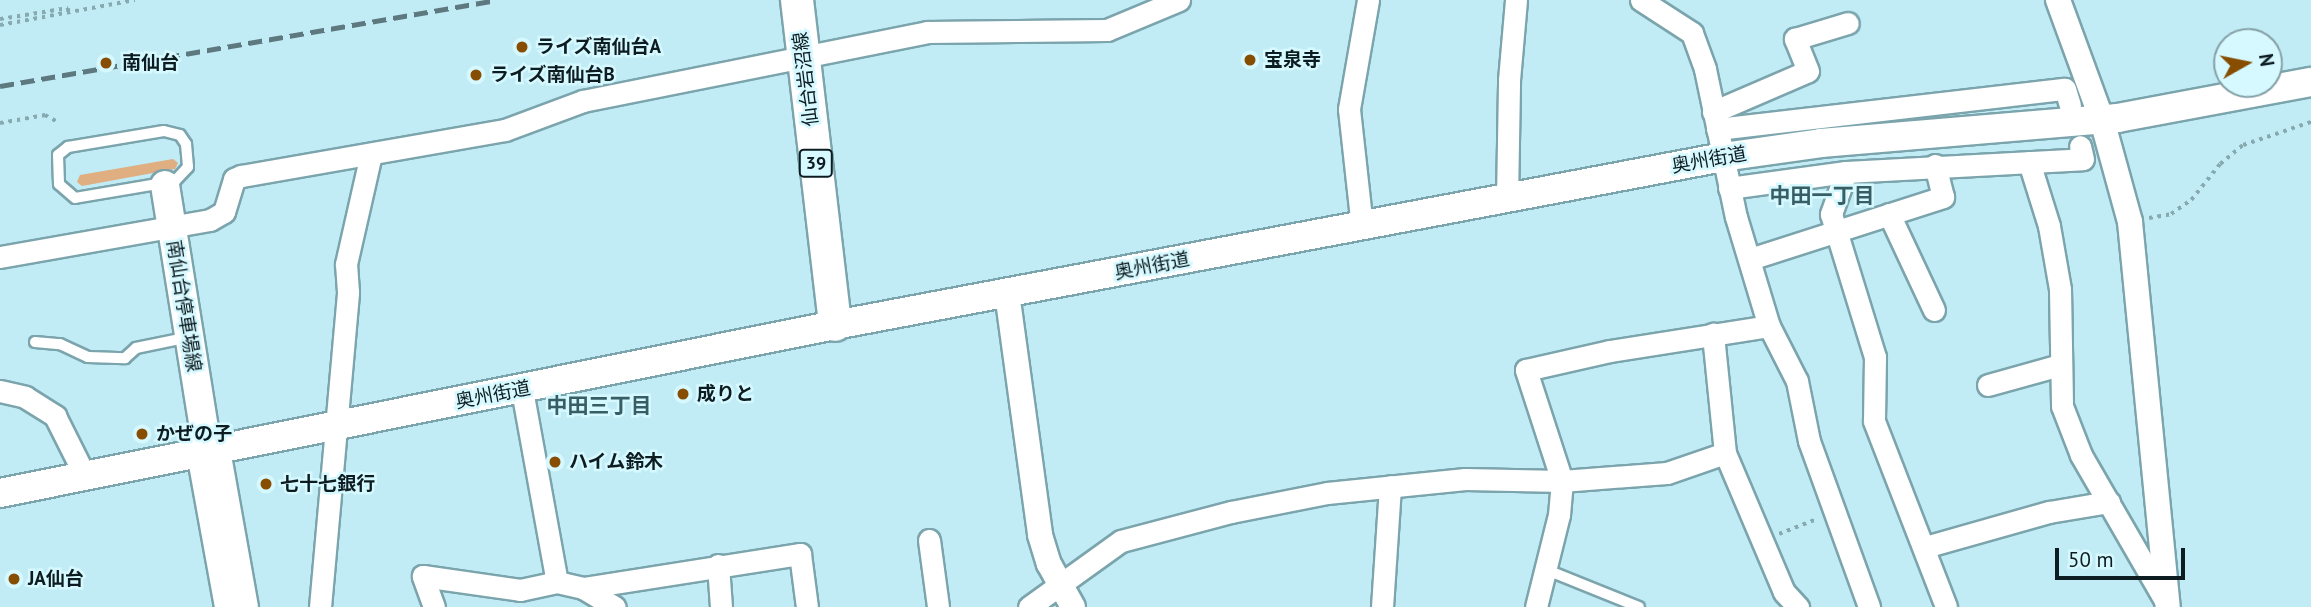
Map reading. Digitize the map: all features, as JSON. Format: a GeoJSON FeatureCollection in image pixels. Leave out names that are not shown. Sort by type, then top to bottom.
{"type":"FeatureCollection","features":[{"type":"Feature","properties":{"kind":"main road","name":"仙台岩沼線"},"geometry":{"type":"LineString","coordinates":[[797,0],[835,325]]}},
{"type":"Feature","properties":{"kind":"main road","name":"奥州街道"},"geometry":{"type":"LineString","coordinates":[[0,493],[85,476],[207,444],[334,426],[835,325],[1723,157],[1834,142],[2110,119],[2311,82]]}},
{"type":"Feature","properties":{"kind":"main road","name":"南仙台停車場線"},"geometry":{"type":"LineString","coordinates":[[164,185],[207,444]]}},
{"type":"Feature","properties":{"kind":"street"},"geometry":{"type":"LineString","coordinates":[[0,257],[210,220],[224,212],[234,179],[241,176],[505,130],[583,101],[927,32],[1107,30],[1179,0]]}},
{"type":"Feature","properties":{"kind":"street"},"geometry":{"type":"LineString","coordinates":[[1362,227],[1349,109],[1368,0]]}},
{"type":"Feature","properties":{"kind":"street"},"geometry":{"type":"LineString","coordinates":[[1507,199],[1509,80],[1516,0]]}},
{"type":"Feature","properties":{"kind":"street"},"geometry":{"type":"LineString","coordinates":[[1641,0],[1692,33],[1715,120],[1729,188],[1769,326],[1797,381],[1809,441],[1869,607]]}},
{"type":"Feature","properties":{"kind":"street"},"geometry":{"type":"LineString","coordinates":[[2058,0],[2110,119],[2130,222],[2168,606]]}},
{"type":"Feature","properties":{"kind":"street"},"geometry":{"type":"LineString","coordinates":[[1715,120],[1808,71],[1795,39],[1848,23]]}},
{"type":"Feature","properties":{"kind":"street"},"geometry":{"type":"LineString","coordinates":[[1715,120],[2065,89],[2070,105]]}},
{"type":"Feature","properties":{"kind":"street"},"geometry":{"type":"LineString","coordinates":[[1729,188],[1846,172],[1935,165],[2083,159],[2080,146]]}},
{"type":"Feature","properties":{"kind":"street"},"geometry":{"type":"LineString","coordinates":[[320,607],[348,292],[346,264],[371,153]]}},
{"type":"Feature","properties":{"kind":"street"},"geometry":{"type":"LineString","coordinates":[[2029,162],[2049,226],[2060,289],[2062,406],[2081,455],[2168,606]]}},
{"type":"Feature","properties":{"kind":"street"},"geometry":{"type":"LineString","coordinates":[[1749,259],[1943,197],[1935,165]]}},
{"type":"Feature","properties":{"kind":"street"},"geometry":{"type":"LineString","coordinates":[[1846,172],[1831,214],[1875,357],[1874,421],[1946,607]]}},
{"type":"Feature","properties":{"kind":"street"},"geometry":{"type":"LineString","coordinates":[[1889,214],[1934,310]]}},
{"type":"Feature","properties":{"kind":"street"},"geometry":{"type":"LineString","coordinates":[[1007,293],[1031,492],[1040,535],[1058,583],[1073,607]]}},
{"type":"Feature","properties":{"kind":"street"},"geometry":{"type":"LineString","coordinates":[[1536,607],[1547,570],[1562,481],[1526,370],[1713,334],[1769,326]]}},
{"type":"Feature","properties":{"kind":"street"},"geometry":{"type":"LineString","coordinates":[[1713,334],[1725,453],[1784,592],[1798,607]]}},
{"type":"Feature","properties":{"kind":"street"},"geometry":{"type":"LineString","coordinates":[[1988,384],[2060,365]]}},
{"type":"Feature","properties":{"kind":"street"},"geometry":{"type":"LineString","coordinates":[[523,390],[557,582]]}},
{"type":"Feature","properties":{"kind":"street"},"geometry":{"type":"LineString","coordinates":[[0,391],[25,397],[55,416],[85,476]]}},
{"type":"Feature","properties":{"kind":"street"},"geometry":{"type":"LineString","coordinates":[[207,444],[227,607]]}},
{"type":"Feature","properties":{"kind":"street"},"geometry":{"type":"LineString","coordinates":[[207,444],[246,607]]}},
{"type":"Feature","properties":{"kind":"street"},"geometry":{"type":"LineString","coordinates":[[1029,607],[1058,583],[1121,541],[1231,512],[1390,486],[1465,479],[1562,481],[1667,473],[1725,453]]}},
{"type":"Feature","properties":{"kind":"street"},"geometry":{"type":"LineString","coordinates":[[1382,607],[1390,486]]}},
{"type":"Feature","properties":{"kind":"street"},"geometry":{"type":"LineString","coordinates":[[1925,547],[2049,512],[2109,502]]}},
{"type":"Feature","properties":{"kind":"street"},"geometry":{"type":"LineString","coordinates":[[929,540],[938,607]]}},
{"type":"Feature","properties":{"kind":"street"},"geometry":{"type":"LineString","coordinates":[[583,588],[800,554],[807,607]]}},
{"type":"Feature","properties":{"kind":"street"},"geometry":{"type":"LineString","coordinates":[[718,565],[722,607]]}},
{"type":"Feature","properties":{"kind":"street"},"geometry":{"type":"LineString","coordinates":[[434,607],[423,576],[537,597],[557,582],[583,588],[615,607]]}},
{"type":"Feature","properties":{"kind":"lane"},"geometry":{"type":"LineString","coordinates":[[171,131],[186,144],[189,156],[184,174],[164,185],[75,198],[59,184],[58,155],[68,147],[171,131]]}},
{"type":"Feature","properties":{"kind":"lane"},"geometry":{"type":"LineString","coordinates":[[36,342],[60,344],[88,358],[125,358],[136,348],[189,337]]}},
{"type":"Feature","properties":{"kind":"lane"},"geometry":{"type":"LineString","coordinates":[[1547,570],[1639,607]]}},
{"type":"Feature","properties":{"kind":"path"},"geometry":{"type":"LineString","coordinates":[[0,25],[135,0]]}},
{"type":"Feature","properties":{"kind":"path"},"geometry":{"type":"LineString","coordinates":[[0,19],[68,8],[69,14]]}},
{"type":"Feature","properties":{"kind":"path"},"geometry":{"type":"LineString","coordinates":[[0,123],[45,115],[56,121]]}},
{"type":"Feature","properties":{"kind":"path"},"geometry":{"type":"LineString","coordinates":[[2130,222],[2171,214],[2191,200],[2220,164],[2243,145],[2311,122]]}},
{"type":"Feature","properties":{"kind":"path"},"geometry":{"type":"LineString","coordinates":[[1762,541],[1836,511]]}},
{"type":"Feature","properties":{"kind":"shaded area"},"geometry":{"type":"Polygon","coordinates":[[[173,159],[178,163],[175,169],[82,186],[77,182],[80,175],[173,159]]]}},
{"type":"Feature","properties":{"kind":"railway"},"geometry":{"type":"LineString","coordinates":[[0,86],[497,0]]}},
{"type":"Feature","properties":{"kind":"place","name":"ライズ南仙台A"},"geometry":{"type":"Point","coordinates":[522,47]}},
{"type":"Feature","properties":{"kind":"place","name":"宝泉寺"},"geometry":{"type":"Point","coordinates":[1250,60]}},
{"type":"Feature","properties":{"kind":"place","name":"南仙台"},"geometry":{"type":"Point","coordinates":[106,63]}},
{"type":"Feature","properties":{"kind":"place","name":"ライズ南仙台B"},"geometry":{"type":"Point","coordinates":[476,75]}},
{"type":"Feature","properties":{"kind":"place","name":"成りと"},"geometry":{"type":"Point","coordinates":[683,394]}},
{"type":"Feature","properties":{"kind":"place","name":"かぜの子"},"geometry":{"type":"Point","coordinates":[142,434]}},
{"type":"Feature","properties":{"kind":"place","name":"ハイム鈴木"},"geometry":{"type":"Point","coordinates":[555,462]}},
{"type":"Feature","properties":{"kind":"place","name":"七十七銀行"},"geometry":{"type":"Point","coordinates":[266,484]}},
{"type":"Feature","properties":{"kind":"place","name":"JA仙台"},"geometry":{"type":"Point","coordinates":[14,579]}},
{"type":"Feature","properties":{"kind":"district","name":"中田一丁目"},"geometry":{"type":"Point","coordinates":[1822,196]}},
{"type":"Feature","properties":{"kind":"district","name":"中田三丁目"},"geometry":{"type":"Point","coordinates":[599,406]}}]}
